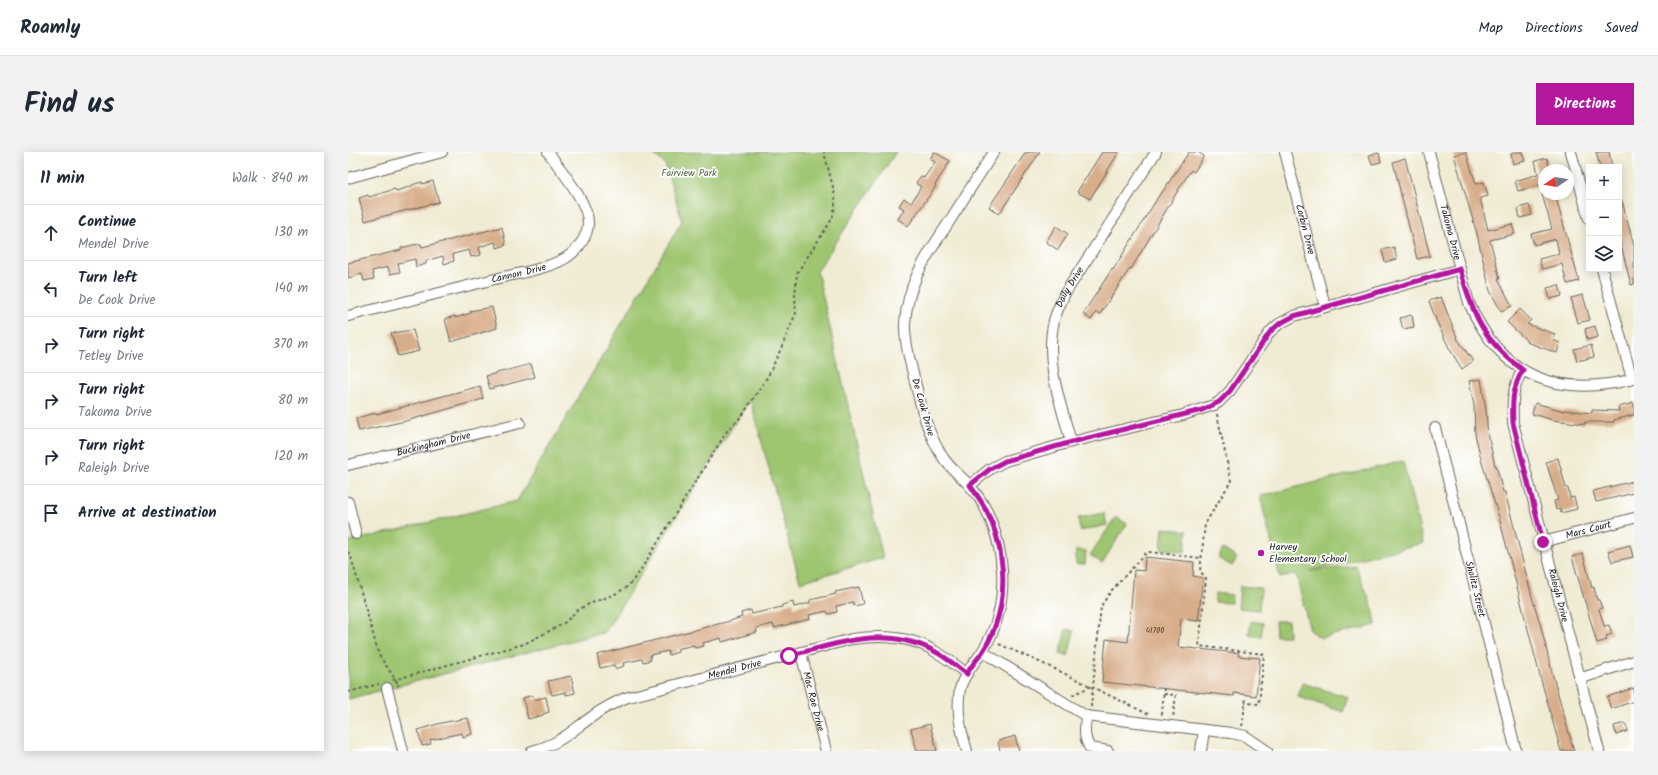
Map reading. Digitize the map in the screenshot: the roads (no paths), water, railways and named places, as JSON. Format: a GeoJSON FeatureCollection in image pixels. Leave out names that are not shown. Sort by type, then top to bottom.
{"type":"FeatureCollection","features":[{"type":"Feature","properties":{"kind":"street"},"geometry":{"type":"LineString","coordinates":[[348,178],[442,152]]}},
{"type":"Feature","properties":{"kind":"street","name":"Cannon Drive"},"geometry":{"type":"LineString","coordinates":[[348,316],[539,268],[569,256],[581,244],[587,230],[588,217],[568,180],[548,152]]}},
{"type":"Feature","properties":{"kind":"street","name":"De Cook Drive"},"geometry":{"type":"LineString","coordinates":[[966,751],[959,718],[960,688],[967,674],[983,652],[994,629],[1000,610],[1003,590],[1002,570],[997,540],[990,517],[970,485],[946,462],[931,438],[922,413],[914,379],[905,325],[908,300],[917,273],[994,152]]}},
{"type":"Feature","properties":{"kind":"street","name":"Daily Drive"},"geometry":{"type":"LineString","coordinates":[[1072,442],[1052,365],[1052,334],[1054,320],[1064,295],[1156,152]]}},
{"type":"Feature","properties":{"kind":"street","name":"Corbin Drive"},"geometry":{"type":"LineString","coordinates":[[1285,152],[1325,306]]}},
{"type":"Feature","properties":{"kind":"street","name":"Takoma Drive"},"geometry":{"type":"LineString","coordinates":[[1429,152],[1470,302],[1484,330],[1502,353],[1523,370],[1549,382],[1569,386],[1603,385],[1633,379]]}},
{"type":"Feature","properties":{"kind":"street"},"geometry":{"type":"LineString","coordinates":[[1571,152],[1586,209]]}},
{"type":"Feature","properties":{"kind":"street"},"geometry":{"type":"LineString","coordinates":[[970,485],[990,469],[1005,461],[1072,442],[1183,415],[1214,405],[1224,398],[1230,391],[1270,332],[1279,324],[1294,316],[1325,306],[1460,269]]}},
{"type":"Feature","properties":{"kind":"street"},"geometry":{"type":"LineString","coordinates":[[1603,272],[1633,379]]}},
{"type":"Feature","properties":{"kind":"street","name":"Raleigh Drive"},"geometry":{"type":"LineString","coordinates":[[1523,370],[1514,386],[1512,404],[1513,423],[1579,680],[1599,751]]}},
{"type":"Feature","properties":{"kind":"street","name":"Buckingham Drive"},"geometry":{"type":"LineString","coordinates":[[348,466],[520,422]]}},
{"type":"Feature","properties":{"kind":"street","name":"Sholitz Street"},"geometry":{"type":"LineString","coordinates":[[1435,428],[1516,751]]}},
{"type":"Feature","properties":{"kind":"street"},"geometry":{"type":"LineString","coordinates":[[348,502],[356,534]]}},
{"type":"Feature","properties":{"kind":"street","name":"Mars Court"},"geometry":{"type":"LineString","coordinates":[[1543,542],[1634,518]]}},
{"type":"Feature","properties":{"kind":"street","name":"Mendel Drive"},"geometry":{"type":"LineString","coordinates":[[532,751],[544,750],[562,740],[602,710],[625,698],[852,639],[889,637],[910,641],[936,651],[967,674]]}},
{"type":"Feature","properties":{"kind":"street","name":"Mac Rae Drive"},"geometry":{"type":"LineString","coordinates":[[801,652],[826,751]]}},
{"type":"Feature","properties":{"kind":"street"},"geometry":{"type":"LineString","coordinates":[[983,652],[1089,713],[1245,736],[1267,751]]}},
{"type":"Feature","properties":{"kind":"street"},"geometry":{"type":"LineString","coordinates":[[1579,680],[1634,661]]}},
{"type":"Feature","properties":{"kind":"street"},"geometry":{"type":"LineString","coordinates":[[386,684],[403,751]]}},
{"type":"Feature","properties":{"kind":"street"},"geometry":{"type":"LineString","coordinates":[[1089,713],[1084,733],[1086,741],[1090,748],[1108,751]]}},
{"type":"Feature","properties":{"kind":"street"},"geometry":{"type":"LineString","coordinates":[[1202,751],[1204,730]]}},
{"type":"Feature","properties":{"kind":"place","name":"Harvey Elementary School"},"geometry":{"type":"Point","coordinates":[1261,553]}},
{"type":"Feature","properties":{"kind":"park label","name":"Fairview Park"},"geometry":{"type":"Point","coordinates":[689,173]}}]}
